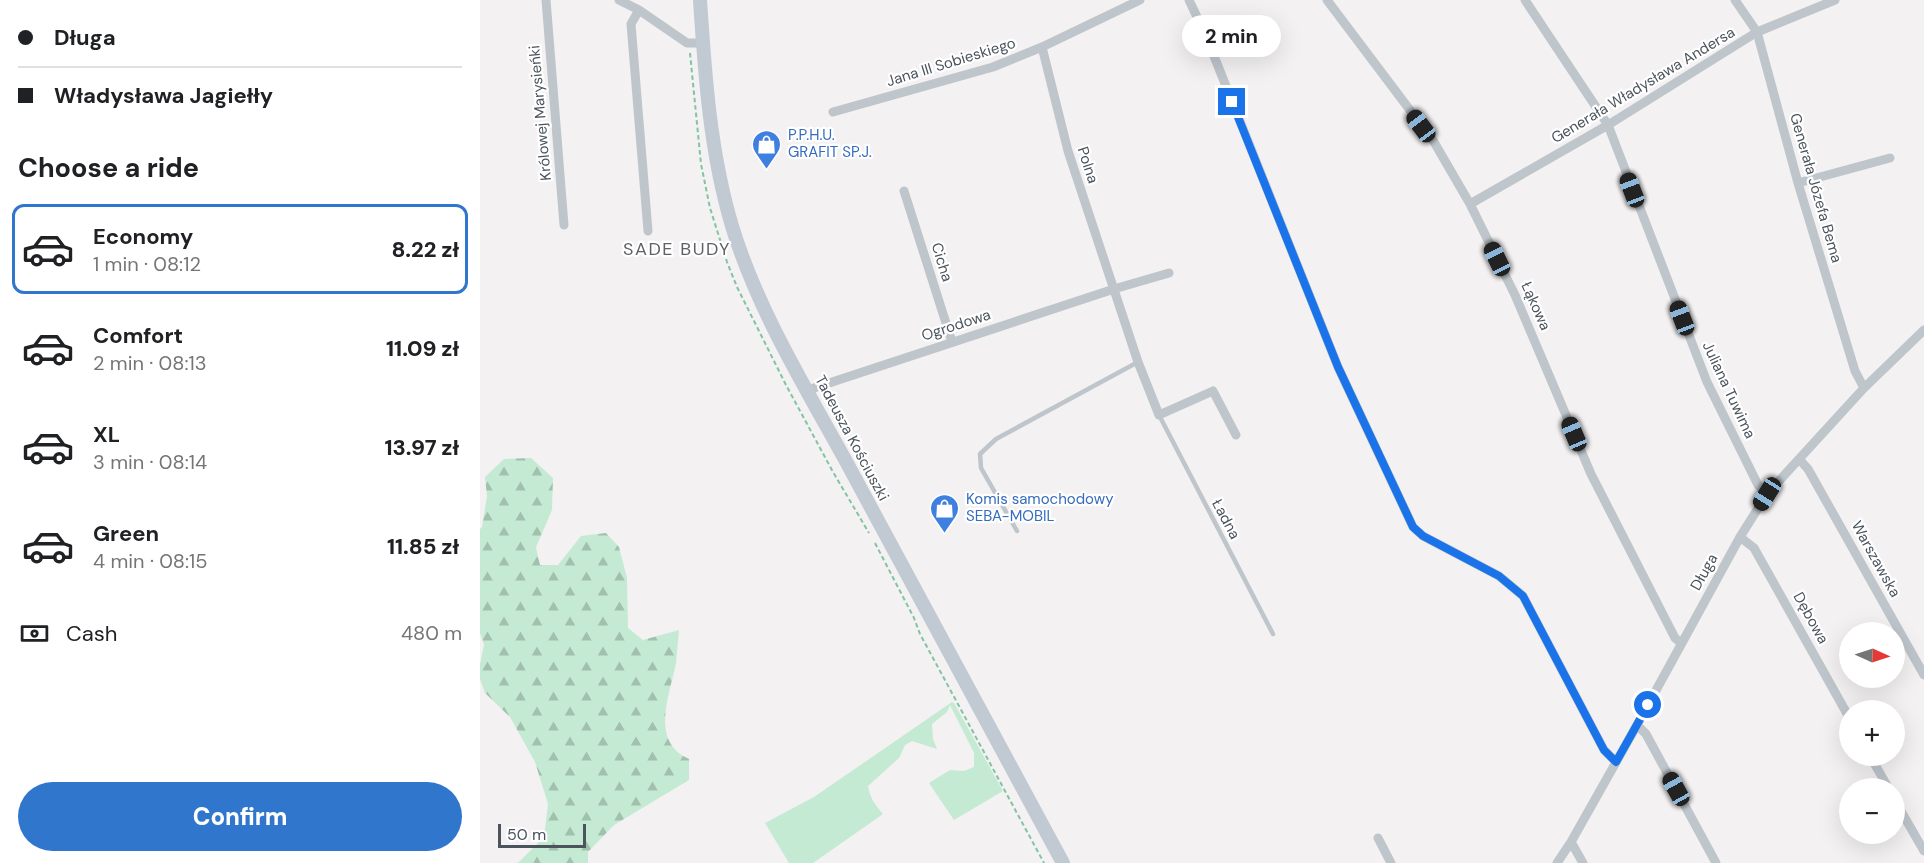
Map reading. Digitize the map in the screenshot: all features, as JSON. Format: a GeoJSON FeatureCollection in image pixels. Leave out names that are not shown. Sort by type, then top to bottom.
{"type":"FeatureCollection","features":[{"type":"Feature","properties":{"kind":"main road","name":"Tadeusza Kościuszki"},"geometry":{"type":"LineString","coordinates":[[700,0],[715,152],[732,226],[755,288],[1063,863]]}},
{"type":"Feature","properties":{"kind":"street","name":"Królowej Marysieńki"},"geometry":{"type":"LineString","coordinates":[[546,0],[564,225]]}},
{"type":"Feature","properties":{"kind":"street"},"geometry":{"type":"LineString","coordinates":[[620,0],[639,10],[687,43],[703,43]]}},
{"type":"Feature","properties":{"kind":"street","name":"Jana III Sobieskiego"},"geometry":{"type":"LineString","coordinates":[[833,112],[993,67],[1042,47],[1140,0]]}},
{"type":"Feature","properties":{"kind":"street"},"geometry":{"type":"LineString","coordinates":[[1188,0],[1206,36],[1338,367],[1413,527],[1423,536],[1499,576],[1523,596],[1604,750],[1616,762]]}},
{"type":"Feature","properties":{"kind":"street","name":"Łąkowa"},"geometry":{"type":"LineString","coordinates":[[1327,0],[1434,142],[1470,204],[1515,295],[1591,474],[1676,638],[1681,643]]}},
{"type":"Feature","properties":{"kind":"street","name":"Juliana Tuwima"},"geometry":{"type":"LineString","coordinates":[[1525,0],[1608,125],[1707,382],[1758,485],[1767,494]]}},
{"type":"Feature","properties":{"kind":"street","name":"Generała Józefa Bema"},"geometry":{"type":"LineString","coordinates":[[1735,0],[1757,32],[1798,183],[1855,371],[1864,388]]}},
{"type":"Feature","properties":{"kind":"street","name":"Generała Władysława Andersa"},"geometry":{"type":"LineString","coordinates":[[1470,204],[1608,125],[1757,32],[1835,0]]}},
{"type":"Feature","properties":{"kind":"street"},"geometry":{"type":"LineString","coordinates":[[639,10],[631,24],[648,231]]}},
{"type":"Feature","properties":{"kind":"street","name":"Polna"},"geometry":{"type":"LineString","coordinates":[[1042,47],[1068,151],[1138,362],[1159,415]]}},
{"type":"Feature","properties":{"kind":"street"},"geometry":{"type":"LineString","coordinates":[[1798,183],[1890,158]]}},
{"type":"Feature","properties":{"kind":"street","name":"Cicha"},"geometry":{"type":"LineString","coordinates":[[904,191],[952,342]]}},
{"type":"Feature","properties":{"kind":"street"},"geometry":{"type":"LineString","coordinates":[[1114,289],[1169,273]]}},
{"type":"Feature","properties":{"kind":"street","name":"Ogrodowa"},"geometry":{"type":"LineString","coordinates":[[808,390],[1114,289]]}},
{"type":"Feature","properties":{"kind":"street","name":"Długa"},"geometry":{"type":"LineString","coordinates":[[1557,863],[1637,725],[1740,537],[1767,494],[1864,388],[1924,330]]}},
{"type":"Feature","properties":{"kind":"street"},"geometry":{"type":"LineString","coordinates":[[1159,415],[1213,391],[1236,435]]}},
{"type":"Feature","properties":{"kind":"street","name":"Warszawska"},"geometry":{"type":"LineString","coordinates":[[1799,459],[1808,469],[1924,675]]}},
{"type":"Feature","properties":{"kind":"street","name":"Dębowa"},"geometry":{"type":"LineString","coordinates":[[1740,537],[1754,548],[1839,700]]}},
{"type":"Feature","properties":{"kind":"street"},"geometry":{"type":"LineString","coordinates":[[1637,725],[1646,734],[1716,863]]}},
{"type":"Feature","properties":{"kind":"street"},"geometry":{"type":"LineString","coordinates":[[1905,818],[1924,851]]}},
{"type":"Feature","properties":{"kind":"street"},"geometry":{"type":"LineString","coordinates":[[1378,838],[1391,863]]}},
{"type":"Feature","properties":{"kind":"street"},"geometry":{"type":"LineString","coordinates":[[1571,842],[1583,863]]}},
{"type":"Feature","properties":{"kind":"lane"},"geometry":{"type":"LineString","coordinates":[[1017,531],[981,468],[980,453],[996,439],[1138,362]]}},
{"type":"Feature","properties":{"kind":"lane","name":"Ładna"},"geometry":{"type":"LineString","coordinates":[[1159,415],[1273,634]]}},
{"type":"Feature","properties":{"kind":"green space"},"geometry":{"type":"Polygon","coordinates":[[[531,458],[553,478],[552,510],[536,547],[540,565],[558,565],[581,536],[606,533],[619,547],[627,578],[628,628],[643,640],[679,630],[676,663],[665,716],[669,741],[677,751],[689,759],[689,780],[614,825],[588,852],[588,863],[518,863],[544,837],[548,804],[535,762],[510,717],[485,693],[480,679],[484,645],[480,633],[480,529],[487,496],[485,477],[504,459],[531,458]]]}},
{"type":"Feature","properties":{"kind":"green space"},"geometry":{"type":"Polygon","coordinates":[[[952,702],[1003,791],[954,820],[929,783],[950,770],[964,771],[974,767],[974,753],[950,705],[947,712],[932,724],[933,739],[937,749],[912,741],[905,745],[899,758],[868,786],[873,801],[883,814],[813,863],[789,863],[765,823],[814,797],[952,702]]]}},
{"type":"Feature","properties":{"kind":"place","name":"P.P.H.U. GRAFIT SP.J."},"geometry":{"type":"Point","coordinates":[767,170]}},
{"type":"Feature","properties":{"kind":"place","name":"Komis samochodowy SEBA-MOBIL"},"geometry":{"type":"Point","coordinates":[945,534]}},
{"type":"Feature","properties":{"kind":"district","name":"SADE BUDY"},"geometry":{"type":"Point","coordinates":[677,249]}},
{"type":"Feature","properties":{"kind":"route"},"geometry":{"type":"LineString","coordinates":[[1232,102],[1338,367],[1413,527],[1423,536],[1499,576],[1523,596],[1604,750],[1616,762],[1648,705]]}}]}
